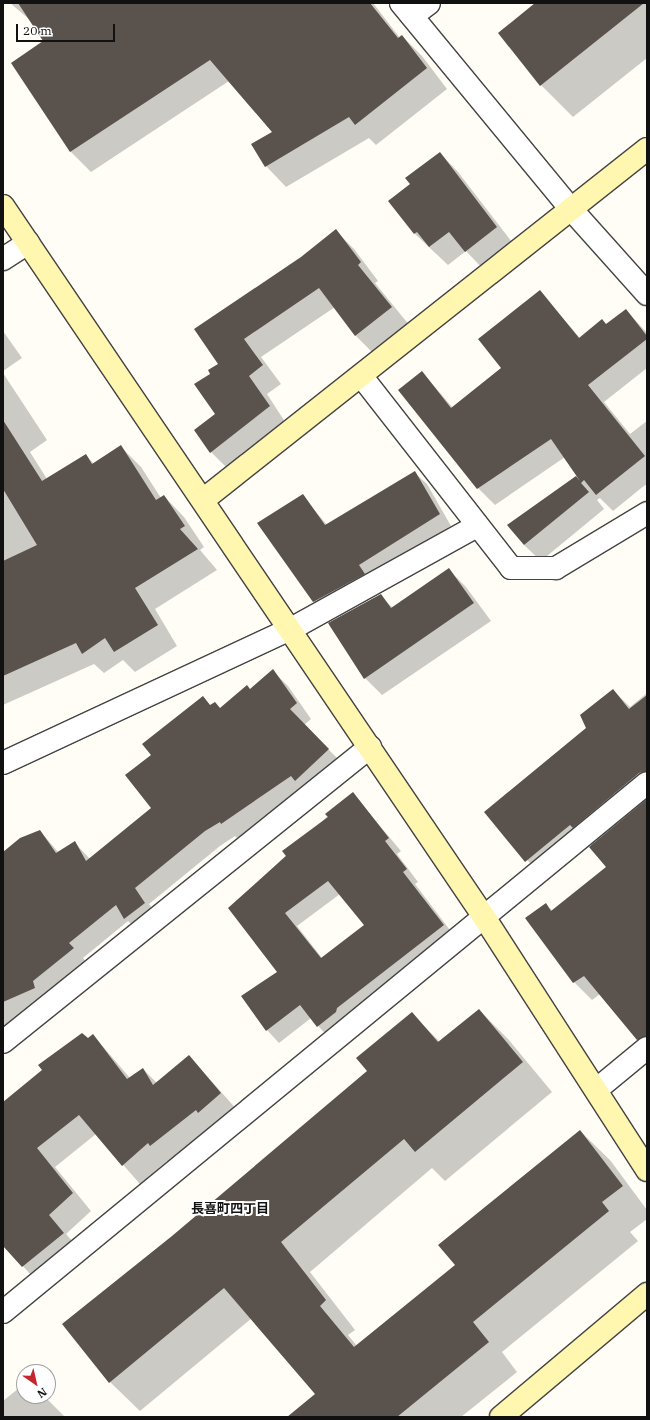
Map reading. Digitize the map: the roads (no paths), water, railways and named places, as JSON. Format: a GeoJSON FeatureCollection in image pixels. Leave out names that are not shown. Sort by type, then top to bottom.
{"type":"FeatureCollection","features":[{"type":"Feature","properties":{"kind":"street"},"geometry":{"type":"LineString","coordinates":[[429,3],[406,10],[571,209],[647,294]]}},
{"type":"Feature","properties":{"kind":"street"},"geometry":{"type":"LineString","coordinates":[[203,500],[362,377],[647,149]]}},
{"type":"Feature","properties":{"kind":"street"},"geometry":{"type":"LineString","coordinates":[[3,206],[291,629],[484,917],[647,1170]]}},
{"type":"Feature","properties":{"kind":"street"},"geometry":{"type":"LineString","coordinates":[[3,259],[28,243]]}},
{"type":"Feature","properties":{"kind":"street"},"geometry":{"type":"LineString","coordinates":[[362,377],[511,568],[556,568],[647,513]]}},
{"type":"Feature","properties":{"kind":"street"},"geometry":{"type":"LineString","coordinates":[[3,763],[291,629],[477,526]]}},
{"type":"Feature","properties":{"kind":"street"},"geometry":{"type":"LineString","coordinates":[[3,1042],[370,747]]}},
{"type":"Feature","properties":{"kind":"street"},"geometry":{"type":"LineString","coordinates":[[3,1312],[647,783]]}},
{"type":"Feature","properties":{"kind":"street"},"geometry":{"type":"LineString","coordinates":[[596,1090],[647,1048]]}},
{"type":"Feature","properties":{"kind":"street"},"geometry":{"type":"LineString","coordinates":[[501,1417],[647,1294]]}},
{"type":"Feature","properties":{"kind":"district","name":"長喜町四丁目"},"geometry":{"type":"Point","coordinates":[230,1209]}}]}
